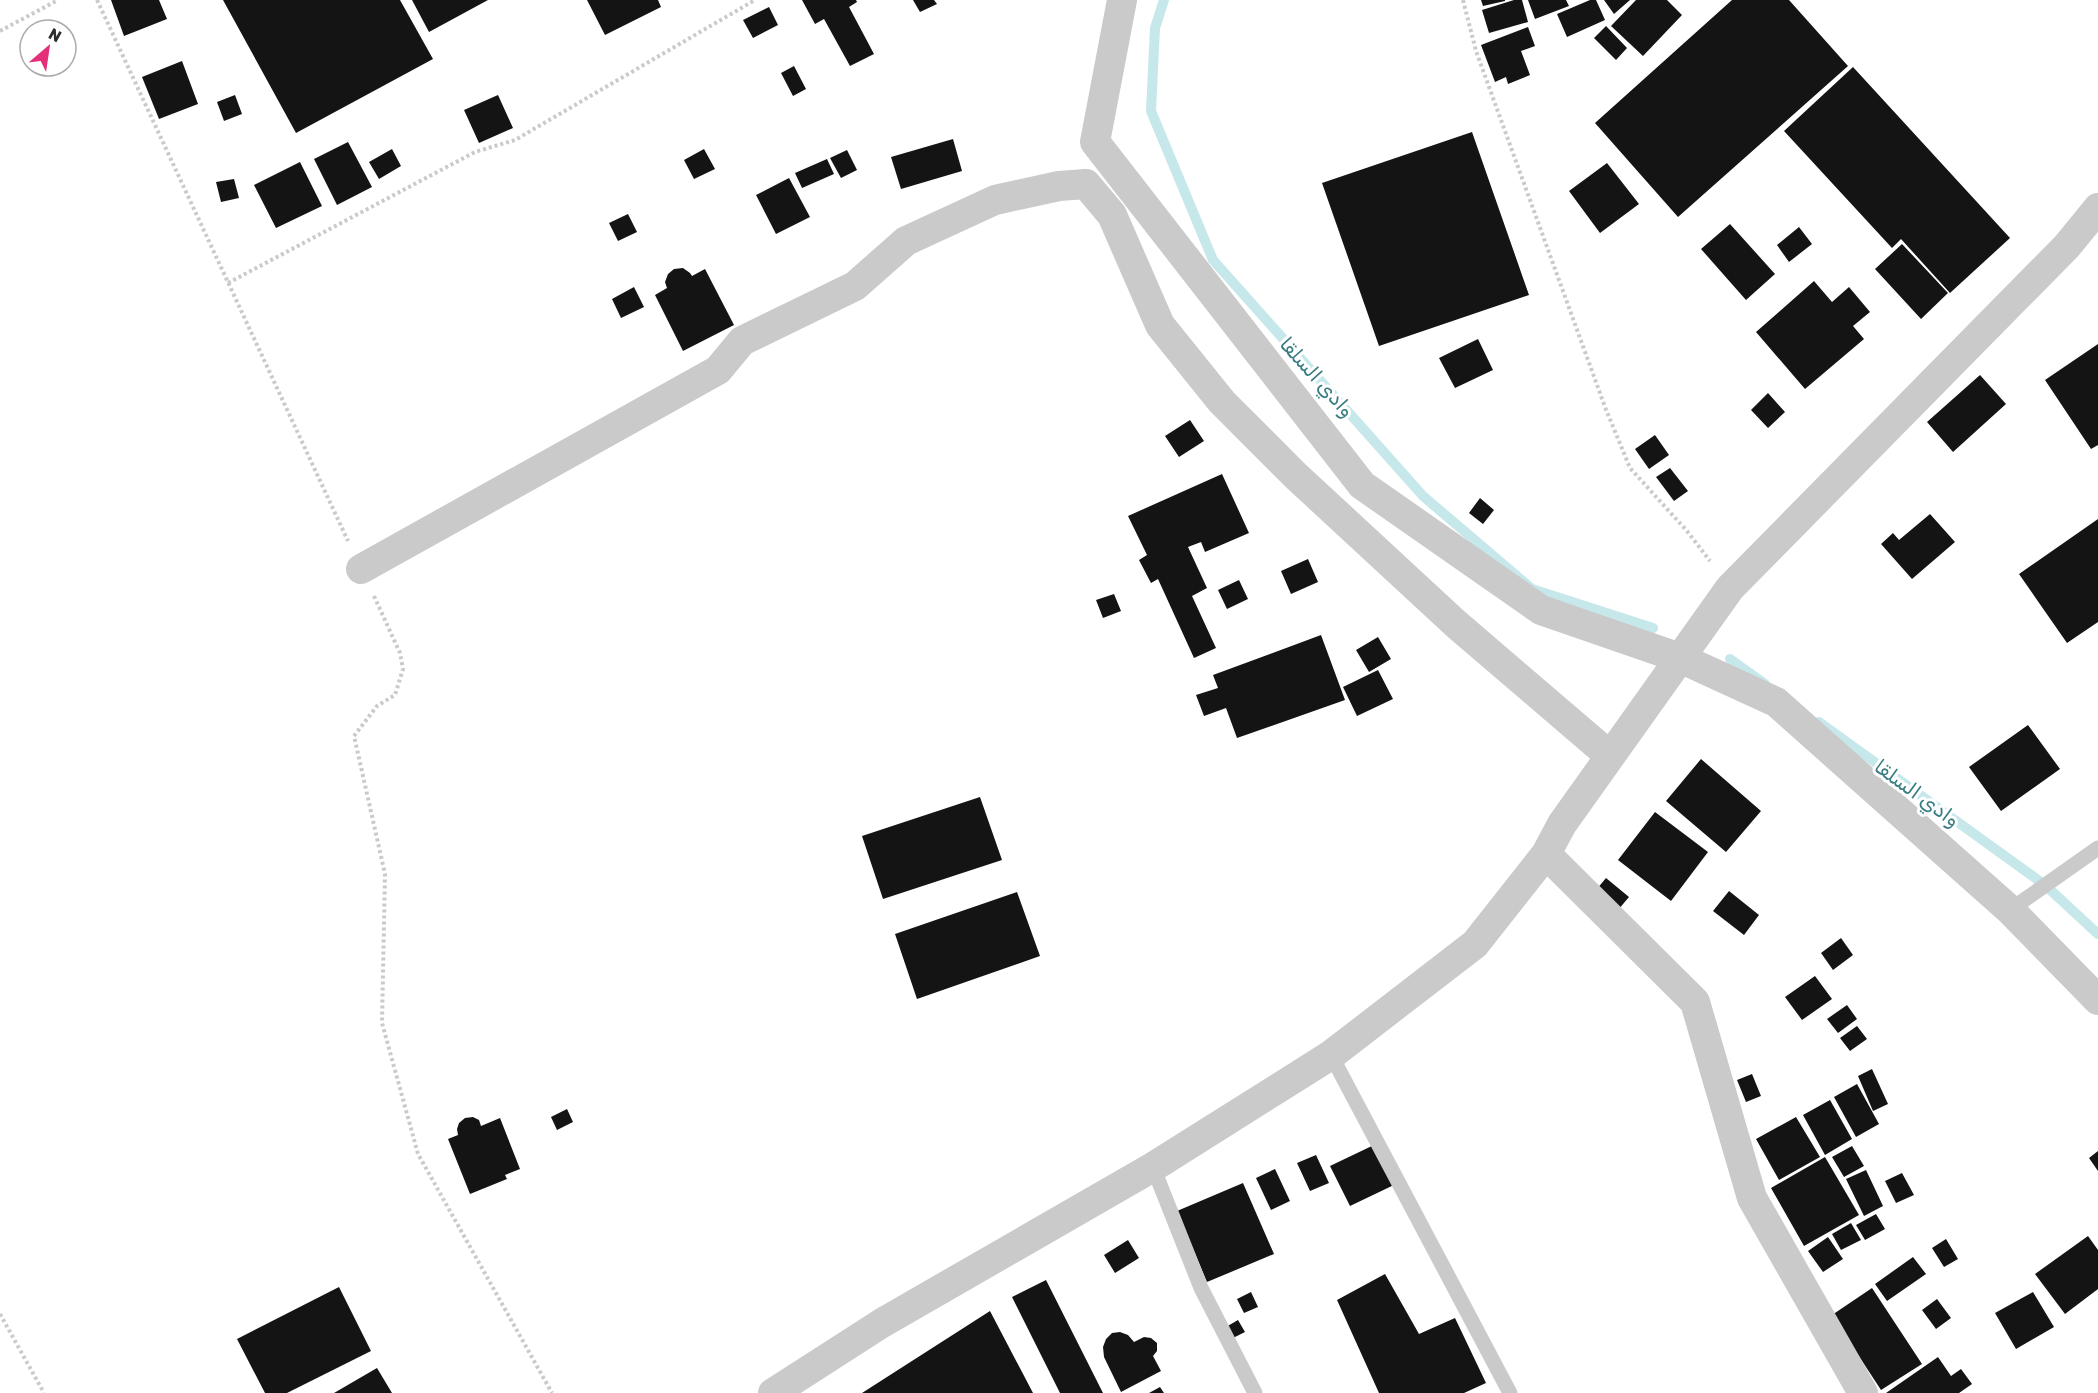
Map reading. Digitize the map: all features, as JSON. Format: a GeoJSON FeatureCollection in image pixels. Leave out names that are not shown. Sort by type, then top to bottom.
{"type":"FeatureCollection","features":[{"type":"Feature","properties":{"kind":"street"},"geometry":{"type":"LineString","coordinates":[[1122,0],[1095,142],[1362,485],[1541,610],[1680,658],[1776,702],[2010,910],[2098,1000]]}},
{"type":"Feature","properties":{"kind":"street"},"geometry":{"type":"LineString","coordinates":[[361,569],[718,370],[742,341],[855,286],[906,241],[996,200],[1059,186],[1086,184],[1112,215],[1160,325],[1222,402],[1296,476],[1456,624],[1610,756]]}},
{"type":"Feature","properties":{"kind":"street"},"geometry":{"type":"LineString","coordinates":[[773,1393],[882,1323],[1152,1167],[1331,1055],[1475,944],[1546,854],[1563,824],[1610,756],[1730,588],[2058,255],[2098,208]]}},
{"type":"Feature","properties":{"kind":"street"},"geometry":{"type":"LineString","coordinates":[[1546,854],[1695,1002],[1752,1198],[1863,1393]]}},
{"type":"Feature","properties":{"kind":"lane"},"geometry":{"type":"LineString","coordinates":[[2010,910],[2098,848]]}},
{"type":"Feature","properties":{"kind":"lane"},"geometry":{"type":"LineString","coordinates":[[1331,1055],[1510,1393]]}},
{"type":"Feature","properties":{"kind":"lane"},"geometry":{"type":"LineString","coordinates":[[1152,1167],[1201,1288],[1255,1393]]}},
{"type":"Feature","properties":{"kind":"path"},"geometry":{"type":"LineString","coordinates":[[0,31],[58,0]]}},
{"type":"Feature","properties":{"kind":"path"},"geometry":{"type":"LineString","coordinates":[[97,0],[400,653],[403,669],[395,695],[377,706],[354,736],[385,874],[382,1023],[418,1154],[552,1393]]}},
{"type":"Feature","properties":{"kind":"path"},"geometry":{"type":"LineString","coordinates":[[228,283],[475,152],[515,140],[755,0]]}},
{"type":"Feature","properties":{"kind":"path"},"geometry":{"type":"LineString","coordinates":[[1463,0],[1476,51],[1605,406],[1630,468],[1687,531],[1730,588]]}},
{"type":"Feature","properties":{"kind":"path"},"geometry":{"type":"LineString","coordinates":[[0,1314],[44,1393]]}},
{"type":"Feature","properties":{"kind":"building"},"geometry":{"type":"Polygon","coordinates":[[[111,0],[159,0],[167,19],[124,36],[111,0]]]}},
{"type":"Feature","properties":{"kind":"building"},"geometry":{"type":"Polygon","coordinates":[[[223,0],[400,0],[433,59],[296,133],[223,0]]]}},
{"type":"Feature","properties":{"kind":"building"},"geometry":{"type":"Polygon","coordinates":[[[412,0],[488,0],[429,32],[412,0]]]}},
{"type":"Feature","properties":{"kind":"building"},"geometry":{"type":"Polygon","coordinates":[[[587,0],[658,0],[661,7],[605,35],[587,0]]]}},
{"type":"Feature","properties":{"kind":"building"},"geometry":{"type":"Polygon","coordinates":[[[802,0],[856,0],[857,2],[849,7],[874,54],[850,66],[824,19],[815,24],[802,0]]]}},
{"type":"Feature","properties":{"kind":"building"},"geometry":{"type":"Polygon","coordinates":[[[913,0],[934,0],[937,4],[920,12],[913,0]]]}},
{"type":"Feature","properties":{"kind":"building"},"geometry":{"type":"Polygon","coordinates":[[[1481,0],[1505,0],[1505,1],[1483,6],[1481,0]]]}},
{"type":"Feature","properties":{"kind":"building"},"geometry":{"type":"Polygon","coordinates":[[[1514,0],[1522,0],[1528,22],[1489,33],[1482,10],[1514,0]]]}},
{"type":"Feature","properties":{"kind":"building"},"geometry":{"type":"Polygon","coordinates":[[[1528,0],[1566,0],[1569,6],[1535,19],[1528,0]]]}},
{"type":"Feature","properties":{"kind":"building"},"geometry":{"type":"Polygon","coordinates":[[[1590,0],[1596,0],[1605,20],[1567,37],[1557,14],[1590,0]]]}},
{"type":"Feature","properties":{"kind":"building"},"geometry":{"type":"Polygon","coordinates":[[[1604,0],[1630,0],[1614,14],[1604,0]]]}},
{"type":"Feature","properties":{"kind":"building"},"geometry":{"type":"Polygon","coordinates":[[[1636,0],[1667,0],[1682,15],[1643,56],[1611,26],[1636,0]]]}},
{"type":"Feature","properties":{"kind":"building"},"geometry":{"type":"Polygon","coordinates":[[[1732,0],[1789,0],[1848,66],[1678,217],[1595,123],[1732,0]]]}},
{"type":"Feature","properties":{"kind":"building"},"geometry":{"type":"Polygon","coordinates":[[[769,7],[778,25],[753,38],[743,20],[769,7]]]}},
{"type":"Feature","properties":{"kind":"building"},"geometry":{"type":"Polygon","coordinates":[[[1606,26],[1627,48],[1616,60],[1594,38],[1606,26]]]}},
{"type":"Feature","properties":{"kind":"building"},"geometry":{"type":"Polygon","coordinates":[[[1528,27],[1535,46],[1521,51],[1530,75],[1508,84],[1506,77],[1495,82],[1481,45],[1528,27]]]}},
{"type":"Feature","properties":{"kind":"building"},"geometry":{"type":"Polygon","coordinates":[[[182,61],[198,104],[159,119],[142,77],[182,61]]]}},
{"type":"Feature","properties":{"kind":"building"},"geometry":{"type":"Polygon","coordinates":[[[794,66],[806,89],[793,96],[781,73],[794,66]]]}},
{"type":"Feature","properties":{"kind":"building"},"geometry":{"type":"Polygon","coordinates":[[[1853,67],[2010,238],[1950,293],[1901,239],[1892,248],[1784,131],[1853,67]]]}},
{"type":"Feature","properties":{"kind":"building"},"geometry":{"type":"Polygon","coordinates":[[[235,95],[242,114],[224,121],[217,102],[235,95]]]}},
{"type":"Feature","properties":{"kind":"building"},"geometry":{"type":"Polygon","coordinates":[[[498,95],[513,128],[479,143],[464,110],[498,95]]]}},
{"type":"Feature","properties":{"kind":"building"},"geometry":{"type":"Polygon","coordinates":[[[1472,132],[1529,295],[1379,346],[1322,183],[1472,132]]]}},
{"type":"Feature","properties":{"kind":"building"},"geometry":{"type":"Polygon","coordinates":[[[953,139],[962,171],[901,189],[891,157],[953,139]]]}},
{"type":"Feature","properties":{"kind":"building"},"geometry":{"type":"Polygon","coordinates":[[[348,142],[372,187],[337,205],[314,159],[348,142]]]}},
{"type":"Feature","properties":{"kind":"building"},"geometry":{"type":"Polygon","coordinates":[[[392,149],[401,166],[379,179],[369,162],[392,149]]]}},
{"type":"Feature","properties":{"kind":"building"},"geometry":{"type":"Polygon","coordinates":[[[704,149],[715,169],[694,179],[684,160],[704,149]]]}},
{"type":"Feature","properties":{"kind":"building"},"geometry":{"type":"Polygon","coordinates":[[[847,150],[857,170],[841,178],[830,158],[847,150]]]}},
{"type":"Feature","properties":{"kind":"building"},"geometry":{"type":"Polygon","coordinates":[[[827,159],[834,174],[802,188],[795,173],[827,159]]]}},
{"type":"Feature","properties":{"kind":"building"},"geometry":{"type":"Polygon","coordinates":[[[300,162],[322,206],[276,228],[254,185],[300,162]]]}},
{"type":"Feature","properties":{"kind":"building"},"geometry":{"type":"Polygon","coordinates":[[[1607,163],[1639,204],[1600,233],[1569,191],[1607,163]]]}},
{"type":"Feature","properties":{"kind":"building"},"geometry":{"type":"Polygon","coordinates":[[[789,178],[810,217],[776,234],[756,195],[789,178]]]}},
{"type":"Feature","properties":{"kind":"building"},"geometry":{"type":"Polygon","coordinates":[[[234,179],[239,198],[221,202],[216,182],[234,179]]]}},
{"type":"Feature","properties":{"kind":"building"},"geometry":{"type":"Polygon","coordinates":[[[628,214],[637,232],[618,241],[609,223],[628,214]]]}},
{"type":"Feature","properties":{"kind":"building"},"geometry":{"type":"Polygon","coordinates":[[[1730,224],[1775,274],[1746,300],[1701,249],[1730,224]]]}},
{"type":"Feature","properties":{"kind":"building"},"geometry":{"type":"Polygon","coordinates":[[[1799,227],[1812,244],[1789,262],[1777,245],[1799,227]]]}},
{"type":"Feature","properties":{"kind":"building"},"geometry":{"type":"Polygon","coordinates":[[[1902,244],[1948,293],[1921,319],[1875,269],[1902,244]]]}},
{"type":"Feature","properties":{"kind":"building"},"geometry":{"type":"Polygon","coordinates":[[[683,268],[692,276],[705,269],[734,325],[683,351],[655,295],[667,288],[665,282],[668,274],[674,269],[683,268]]]}},
{"type":"Feature","properties":{"kind":"building"},"geometry":{"type":"Polygon","coordinates":[[[1814,281],[1832,302],[1849,287],[1870,312],[1853,326],[1864,339],[1805,389],[1756,332],[1814,281]]]}},
{"type":"Feature","properties":{"kind":"building"},"geometry":{"type":"Polygon","coordinates":[[[634,287],[644,307],[621,318],[612,299],[634,287]]]}},
{"type":"Feature","properties":{"kind":"building"},"geometry":{"type":"Polygon","coordinates":[[[1478,339],[1493,370],[1455,388],[1439,358],[1478,339]]]}},
{"type":"Feature","properties":{"kind":"building"},"geometry":{"type":"Polygon","coordinates":[[[2098,344],[2098,445],[2091,449],[2045,380],[2098,344]]]}},
{"type":"Feature","properties":{"kind":"building"},"geometry":{"type":"Polygon","coordinates":[[[1980,375],[2006,404],[1953,452],[1927,422],[1980,375]]]}},
{"type":"Feature","properties":{"kind":"building"},"geometry":{"type":"Polygon","coordinates":[[[1768,393],[1785,412],[1768,428],[1751,410],[1768,393]]]}},
{"type":"Feature","properties":{"kind":"building"},"geometry":{"type":"Polygon","coordinates":[[[1190,420],[1204,441],[1179,457],[1165,436],[1190,420]]]}},
{"type":"Feature","properties":{"kind":"building"},"geometry":{"type":"Polygon","coordinates":[[[1655,435],[1669,455],[1649,469],[1635,449],[1655,435]]]}},
{"type":"Feature","properties":{"kind":"building"},"geometry":{"type":"Polygon","coordinates":[[[1670,468],[1688,491],[1674,501],[1656,477],[1670,468]]]}},
{"type":"Feature","properties":{"kind":"building"},"geometry":{"type":"Polygon","coordinates":[[[1222,474],[1249,533],[1205,552],[1201,542],[1188,547],[1207,588],[1192,596],[1216,648],[1194,658],[1158,579],[1151,583],[1139,560],[1147,555],[1128,516],[1222,474]]]}},
{"type":"Feature","properties":{"kind":"building"},"geometry":{"type":"Polygon","coordinates":[[[1480,498],[1494,510],[1483,524],[1469,513],[1480,498]]]}},
{"type":"Feature","properties":{"kind":"building"},"geometry":{"type":"Polygon","coordinates":[[[1930,514],[1955,542],[1912,579],[1881,544],[1893,533],[1899,540],[1930,514]]]}},
{"type":"Feature","properties":{"kind":"building"},"geometry":{"type":"Polygon","coordinates":[[[2098,519],[2098,622],[2067,643],[2019,574],[2098,519]]]}},
{"type":"Feature","properties":{"kind":"building"},"geometry":{"type":"Polygon","coordinates":[[[1308,559],[1318,582],[1291,594],[1281,571],[1308,559]]]}},
{"type":"Feature","properties":{"kind":"building"},"geometry":{"type":"Polygon","coordinates":[[[1239,580],[1248,599],[1227,609],[1218,590],[1239,580]]]}},
{"type":"Feature","properties":{"kind":"building"},"geometry":{"type":"Polygon","coordinates":[[[1114,594],[1121,611],[1103,618],[1096,600],[1114,594]]]}},
{"type":"Feature","properties":{"kind":"building"},"geometry":{"type":"Polygon","coordinates":[[[1321,635],[1345,700],[1237,738],[1226,708],[1204,716],[1196,695],[1218,688],[1213,675],[1321,635]]]}},
{"type":"Feature","properties":{"kind":"building"},"geometry":{"type":"Polygon","coordinates":[[[1378,637],[1391,659],[1369,672],[1356,650],[1378,637]]]}},
{"type":"Feature","properties":{"kind":"building"},"geometry":{"type":"Polygon","coordinates":[[[1378,670],[1393,699],[1357,716],[1343,687],[1378,670]]]}},
{"type":"Feature","properties":{"kind":"building"},"geometry":{"type":"Polygon","coordinates":[[[2028,725],[2060,769],[2001,811],[1969,767],[2028,725]]]}},
{"type":"Feature","properties":{"kind":"building"},"geometry":{"type":"Polygon","coordinates":[[[1701,759],[1761,811],[1726,852],[1666,801],[1701,759]]]}},
{"type":"Feature","properties":{"kind":"building"},"geometry":{"type":"Polygon","coordinates":[[[980,797],[1002,860],[883,899],[862,836],[980,797]]]}},
{"type":"Feature","properties":{"kind":"building"},"geometry":{"type":"Polygon","coordinates":[[[1655,812],[1708,852],[1671,901],[1618,860],[1655,812]]]}},
{"type":"Feature","properties":{"kind":"building"},"geometry":{"type":"Polygon","coordinates":[[[1606,878],[1629,897],[1618,910],[1596,890],[1606,878]]]}},
{"type":"Feature","properties":{"kind":"building"},"geometry":{"type":"Polygon","coordinates":[[[1729,891],[1759,915],[1744,935],[1713,911],[1729,891]]]}},
{"type":"Feature","properties":{"kind":"building"},"geometry":{"type":"Polygon","coordinates":[[[1017,892],[1040,956],[917,999],[895,934],[1017,892]]]}},
{"type":"Feature","properties":{"kind":"building"},"geometry":{"type":"Polygon","coordinates":[[[1841,938],[1853,955],[1833,970],[1821,953],[1841,938]]]}},
{"type":"Feature","properties":{"kind":"building"},"geometry":{"type":"Polygon","coordinates":[[[1815,976],[1832,999],[1802,1020],[1785,997],[1815,976]]]}},
{"type":"Feature","properties":{"kind":"building"},"geometry":{"type":"Polygon","coordinates":[[[1847,1005],[1857,1019],[1838,1033],[1827,1019],[1847,1005]]]}},
{"type":"Feature","properties":{"kind":"building"},"geometry":{"type":"Polygon","coordinates":[[[1857,1026],[1867,1039],[1850,1051],[1840,1038],[1857,1026]]]}},
{"type":"Feature","properties":{"kind":"building"},"geometry":{"type":"Polygon","coordinates":[[[1872,1069],[1888,1104],[1873,1111],[1858,1076],[1872,1069]]]}},
{"type":"Feature","properties":{"kind":"building"},"geometry":{"type":"Polygon","coordinates":[[[1752,1074],[1761,1096],[1746,1102],[1737,1080],[1752,1074]]]}},
{"type":"Feature","properties":{"kind":"building"},"geometry":{"type":"Polygon","coordinates":[[[1857,1084],[1879,1124],[1856,1137],[1834,1097],[1857,1084]]]}},
{"type":"Feature","properties":{"kind":"building"},"geometry":{"type":"Polygon","coordinates":[[[1830,1100],[1852,1139],[1825,1155],[1803,1115],[1830,1100]]]}},
{"type":"Feature","properties":{"kind":"building"},"geometry":{"type":"Polygon","coordinates":[[[567,1109],[573,1122],[557,1130],[551,1117],[567,1109]]]}},
{"type":"Feature","properties":{"kind":"building"},"geometry":{"type":"Polygon","coordinates":[[[473,1117],[479,1120],[481,1126],[500,1118],[520,1169],[505,1175],[507,1179],[470,1194],[448,1139],[458,1135],[459,1123],[465,1118],[473,1117]]]}},
{"type":"Feature","properties":{"kind":"building"},"geometry":{"type":"Polygon","coordinates":[[[1796,1117],[1820,1157],[1779,1180],[1756,1139],[1796,1117]]]}},
{"type":"Feature","properties":{"kind":"building"},"geometry":{"type":"Polygon","coordinates":[[[1376,1144],[1396,1184],[1350,1206],[1330,1166],[1376,1144]]]}},
{"type":"Feature","properties":{"kind":"building"},"geometry":{"type":"Polygon","coordinates":[[[1852,1146],[1864,1166],[1844,1177],[1832,1157],[1852,1146]]]}},
{"type":"Feature","properties":{"kind":"building"},"geometry":{"type":"Polygon","coordinates":[[[2098,1151],[2098,1171],[2089,1158],[2098,1151]]]}},
{"type":"Feature","properties":{"kind":"building"},"geometry":{"type":"Polygon","coordinates":[[[1316,1155],[1329,1183],[1310,1191],[1297,1163],[1316,1155]]]}},
{"type":"Feature","properties":{"kind":"building"},"geometry":{"type":"Polygon","coordinates":[[[1825,1157],[1859,1215],[1804,1246],[1771,1188],[1825,1157]]]}},
{"type":"Feature","properties":{"kind":"building"},"geometry":{"type":"Polygon","coordinates":[[[1275,1169],[1290,1201],[1271,1210],[1256,1178],[1275,1169]]]}},
{"type":"Feature","properties":{"kind":"building"},"geometry":{"type":"Polygon","coordinates":[[[1866,1170],[1883,1206],[1864,1216],[1846,1179],[1866,1170]]]}},
{"type":"Feature","properties":{"kind":"building"},"geometry":{"type":"Polygon","coordinates":[[[1902,1173],[1914,1195],[1896,1203],[1885,1181],[1902,1173]]]}},
{"type":"Feature","properties":{"kind":"building"},"geometry":{"type":"Polygon","coordinates":[[[1243,1183],[1274,1254],[1207,1282],[1177,1211],[1243,1183]]]}},
{"type":"Feature","properties":{"kind":"building"},"geometry":{"type":"Polygon","coordinates":[[[1876,1214],[1885,1229],[1865,1240],[1856,1225],[1876,1214]]]}},
{"type":"Feature","properties":{"kind":"building"},"geometry":{"type":"Polygon","coordinates":[[[1851,1223],[1861,1240],[1841,1250],[1832,1234],[1851,1223]]]}},
{"type":"Feature","properties":{"kind":"building"},"geometry":{"type":"Polygon","coordinates":[[[2088,1236],[2098,1250],[2098,1289],[2065,1314],[2035,1274],[2088,1236]]]}},
{"type":"Feature","properties":{"kind":"building"},"geometry":{"type":"Polygon","coordinates":[[[1828,1237],[1843,1259],[1823,1272],[1808,1251],[1828,1237]]]}},
{"type":"Feature","properties":{"kind":"building"},"geometry":{"type":"Polygon","coordinates":[[[1946,1239],[1958,1259],[1944,1267],[1932,1248],[1946,1239]]]}},
{"type":"Feature","properties":{"kind":"building"},"geometry":{"type":"Polygon","coordinates":[[[1128,1240],[1139,1258],[1115,1273],[1104,1255],[1128,1240]]]}},
{"type":"Feature","properties":{"kind":"building"},"geometry":{"type":"Polygon","coordinates":[[[1913,1257],[1926,1274],[1887,1301],[1875,1284],[1913,1257]]]}},
{"type":"Feature","properties":{"kind":"building"},"geometry":{"type":"Polygon","coordinates":[[[1385,1274],[1419,1334],[1455,1318],[1486,1383],[1464,1393],[1379,1393],[1337,1300],[1385,1274]]]}},
{"type":"Feature","properties":{"kind":"building"},"geometry":{"type":"Polygon","coordinates":[[[1046,1280],[1103,1393],[1060,1393],[1012,1297],[1046,1280]]]}},
{"type":"Feature","properties":{"kind":"building"},"geometry":{"type":"Polygon","coordinates":[[[339,1287],[371,1351],[287,1393],[265,1393],[237,1339],[339,1287]]]}},
{"type":"Feature","properties":{"kind":"building"},"geometry":{"type":"Polygon","coordinates":[[[1872,1288],[1922,1364],[1881,1390],[1832,1315],[1872,1288]]]}},
{"type":"Feature","properties":{"kind":"building"},"geometry":{"type":"Polygon","coordinates":[[[1251,1292],[1258,1307],[1244,1313],[1237,1299],[1251,1292]]]}},
{"type":"Feature","properties":{"kind":"building"},"geometry":{"type":"Polygon","coordinates":[[[2033,1292],[2054,1327],[2016,1349],[1995,1313],[2033,1292]]]}},
{"type":"Feature","properties":{"kind":"building"},"geometry":{"type":"Polygon","coordinates":[[[1937,1299],[1951,1318],[1936,1329],[1922,1310],[1937,1299]]]}},
{"type":"Feature","properties":{"kind":"building"},"geometry":{"type":"Polygon","coordinates":[[[990,1311],[1033,1393],[862,1393],[990,1311]]]}},
{"type":"Feature","properties":{"kind":"building"},"geometry":{"type":"Polygon","coordinates":[[[1238,1320],[1245,1332],[1233,1338],[1226,1327],[1238,1320]]]}},
{"type":"Feature","properties":{"kind":"building"},"geometry":{"type":"Polygon","coordinates":[[[1120,1332],[1128,1335],[1134,1342],[1144,1337],[1151,1338],[1157,1343],[1157,1351],[1153,1356],[1161,1371],[1121,1392],[1104,1357],[1103,1347],[1106,1339],[1112,1333],[1120,1332]]]}},
{"type":"Feature","properties":{"kind":"building"},"geometry":{"type":"Polygon","coordinates":[[[1938,1357],[1951,1376],[1961,1369],[1972,1384],[1959,1393],[1886,1393],[1938,1357]]]}},
{"type":"Feature","properties":{"kind":"building"},"geometry":{"type":"Polygon","coordinates":[[[377,1368],[392,1393],[334,1393],[377,1368]]]}},
{"type":"Feature","properties":{"kind":"building"},"geometry":{"type":"Polygon","coordinates":[[[1160,1387],[1164,1393],[1149,1393],[1160,1387]]]}},
{"type":"Feature","properties":{"kind":"waterway","name":"وادي السلقا"},"geometry":{"type":"LineString","coordinates":[[1164,0],[1155,28],[1151,111],[1213,260],[1423,496],[1532,589],[1653,628]]}},
{"type":"Feature","properties":{"kind":"waterway","name":"وادي السلقا"},"geometry":{"type":"LineString","coordinates":[[1730,659],[1765,684]]}},
{"type":"Feature","properties":{"kind":"waterway","name":"وادي السلقا"},"geometry":{"type":"LineString","coordinates":[[1819,722],[2045,885],[2098,934]]}}]}
